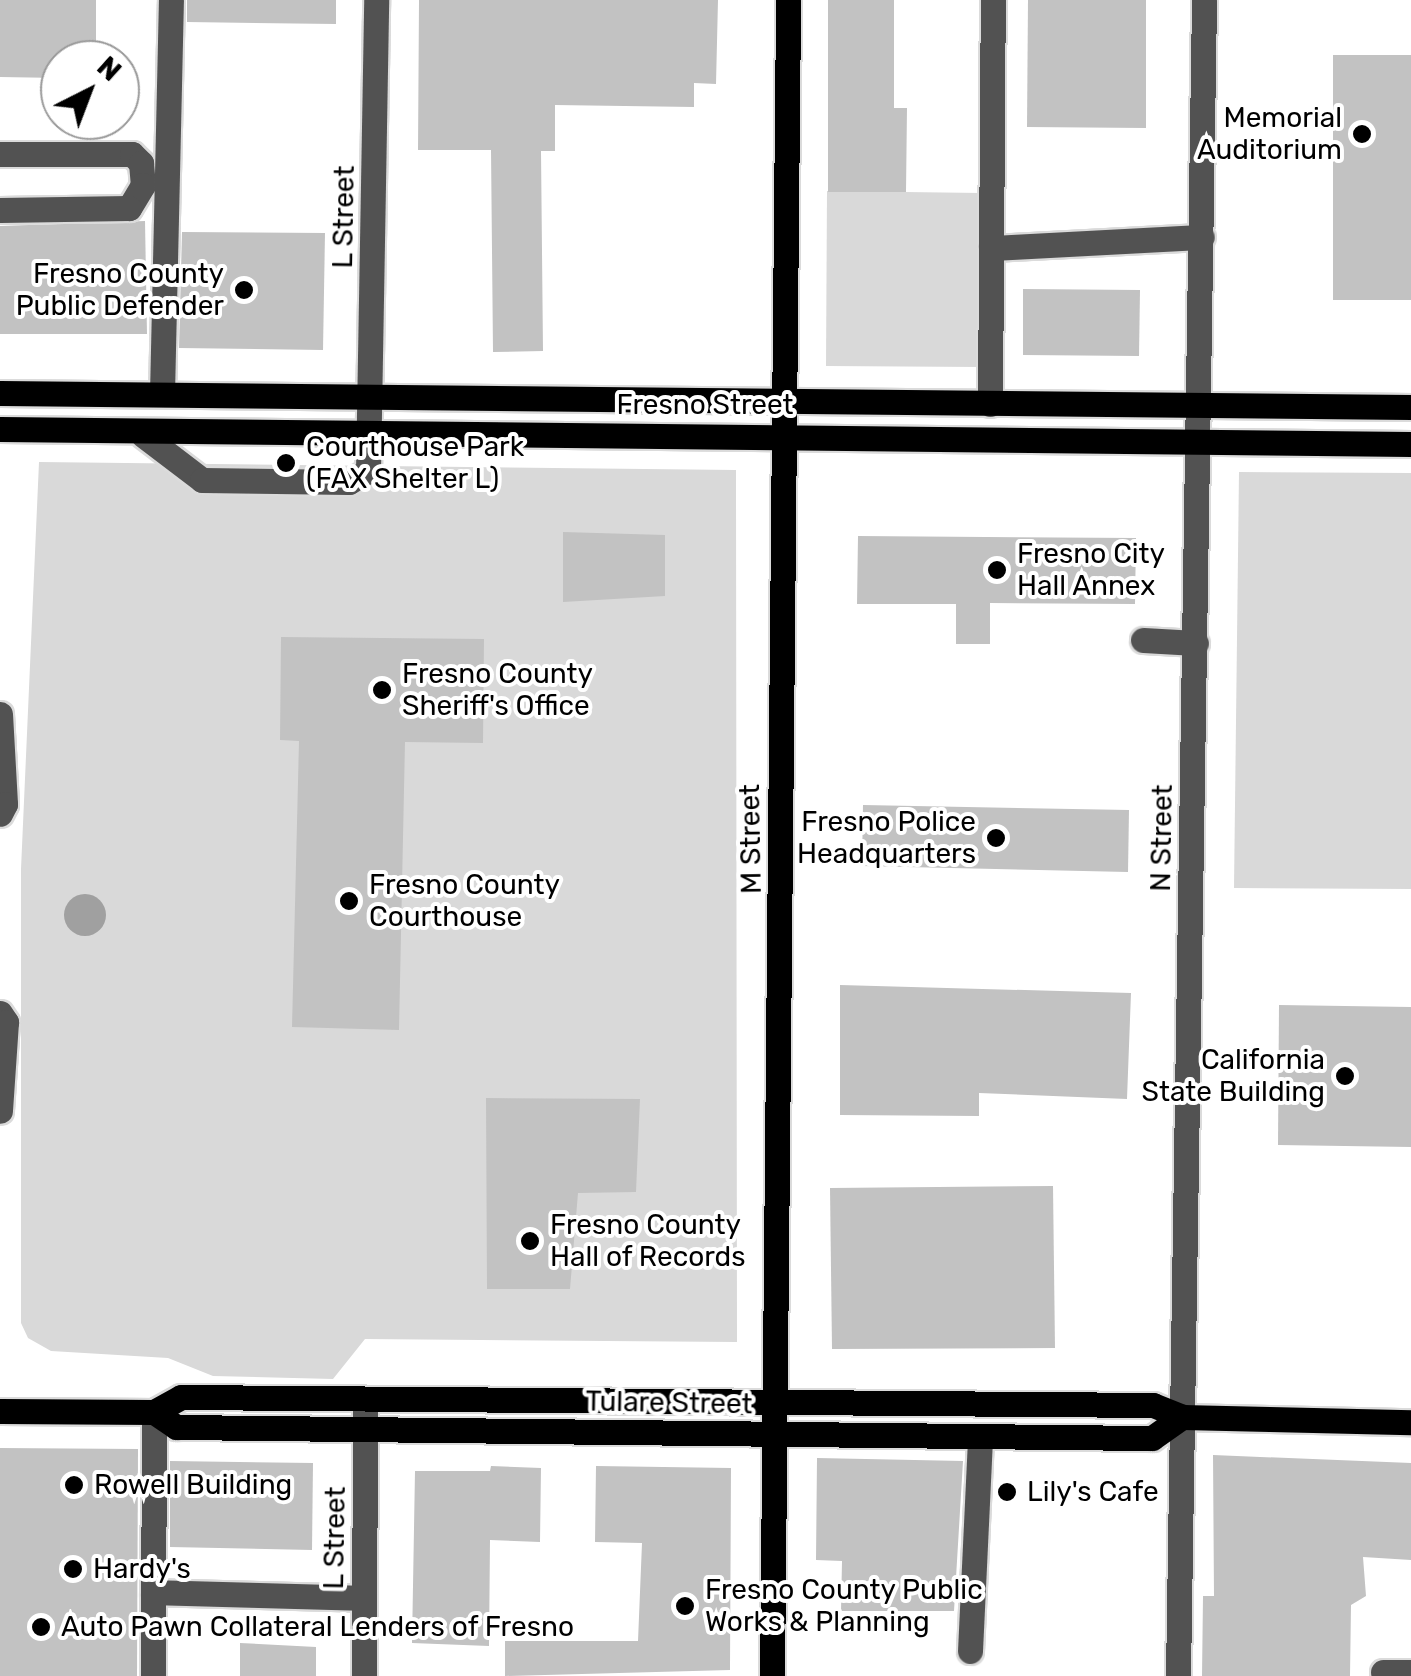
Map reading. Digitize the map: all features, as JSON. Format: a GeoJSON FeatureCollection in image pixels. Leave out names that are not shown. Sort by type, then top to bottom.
{"type":"FeatureCollection","features":[{"type":"Feature","properties":{"kind":"main road","name":"M Street"},"geometry":{"type":"LineString","coordinates":[[772,1676],[788,0]]}},
{"type":"Feature","properties":{"kind":"main road","name":"Fresno Street"},"geometry":{"type":"LineString","coordinates":[[0,393],[1411,407]]}},
{"type":"Feature","properties":{"kind":"main road"},"geometry":{"type":"LineString","coordinates":[[424,436],[441,414],[568,411],[612,397]]}},
{"type":"Feature","properties":{"kind":"main road","name":"Fresno Street"},"geometry":{"type":"LineString","coordinates":[[0,429],[143,435],[784,435],[1411,444]]}},
{"type":"Feature","properties":{"kind":"main road","name":"Tulare Street"},"geometry":{"type":"LineString","coordinates":[[0,1411],[154,1412],[181,1397],[1152,1405],[1182,1418],[1411,1422]]}},
{"type":"Feature","properties":{"kind":"main road","name":"Tulare Street"},"geometry":{"type":"LineString","coordinates":[[154,1412],[176,1427],[1152,1438],[1182,1418]]}},
{"type":"Feature","properties":{"kind":"street"},"geometry":{"type":"LineString","coordinates":[[162,394],[171,0]]}},
{"type":"Feature","properties":{"kind":"street","name":"L Street"},"geometry":{"type":"LineString","coordinates":[[372,435],[376,0]]}},
{"type":"Feature","properties":{"kind":"street"},"geometry":{"type":"LineString","coordinates":[[990,404],[992,0]]}},
{"type":"Feature","properties":{"kind":"street","name":"N Street"},"geometry":{"type":"LineString","coordinates":[[1178,1676],[1201,406],[1204,0]]}},
{"type":"Feature","properties":{"kind":"street"},"geometry":{"type":"LineString","coordinates":[[0,154],[132,154],[141,162],[144,185],[129,208],[0,210]]}},
{"type":"Feature","properties":{"kind":"street"},"geometry":{"type":"LineString","coordinates":[[141,162],[168,162]]}},
{"type":"Feature","properties":{"kind":"street"},"geometry":{"type":"LineString","coordinates":[[991,248],[1202,238]]}},
{"type":"Feature","properties":{"kind":"street"},"geometry":{"type":"LineString","coordinates":[[143,435],[202,480],[350,482],[368,470],[372,435]]}},
{"type":"Feature","properties":{"kind":"street"},"geometry":{"type":"LineString","coordinates":[[1143,640],[1196,643]]}},
{"type":"Feature","properties":{"kind":"street"},"geometry":{"type":"LineString","coordinates":[[0,714],[5,804],[0,814]]}},
{"type":"Feature","properties":{"kind":"street"},"geometry":{"type":"LineString","coordinates":[[0,1012],[6,1022],[0,1111]]}},
{"type":"Feature","properties":{"kind":"street","name":"L Street"},"geometry":{"type":"LineString","coordinates":[[364,1676],[365,1400]]}},
{"type":"Feature","properties":{"kind":"street"},"geometry":{"type":"LineString","coordinates":[[153,1676],[154,1412]]}},
{"type":"Feature","properties":{"kind":"street"},"geometry":{"type":"LineString","coordinates":[[970,1651],[980,1436]]}},
{"type":"Feature","properties":{"kind":"street"},"geometry":{"type":"LineString","coordinates":[[153,1592],[364,1598]]}},
{"type":"Feature","properties":{"kind":"street"},"geometry":{"type":"LineString","coordinates":[[1383,1672],[1411,1672]]}},
{"type":"Feature","properties":{"kind":"shaded area"},"geometry":{"type":"Polygon","coordinates":[[[827,191],[982,193],[980,367],[826,366],[827,191]]]}},
{"type":"Feature","properties":{"kind":"shaded area"},"geometry":{"type":"Polygon","coordinates":[[[39,462],[736,470],[737,1342],[365,1339],[333,1379],[213,1376],[168,1358],[51,1351],[28,1338],[21,1323],[21,869],[39,462]]]}},
{"type":"Feature","properties":{"kind":"shaded area"},"geometry":{"type":"Polygon","coordinates":[[[1239,472],[1411,473],[1411,889],[1234,888],[1239,472]]]}},
{"type":"Feature","properties":{"kind":"shaded area"},"geometry":{"type":"Polygon","coordinates":[[[85,894],[100,900],[106,915],[100,930],[85,936],[70,930],[64,915],[70,900],[85,894]]]}},
{"type":"Feature","properties":{"kind":"building"},"geometry":{"type":"Polygon","coordinates":[[[0,0],[96,0],[96,40],[40,40],[40,78],[0,77],[0,0]]]}},
{"type":"Feature","properties":{"kind":"building"},"geometry":{"type":"Polygon","coordinates":[[[187,0],[336,0],[336,24],[187,22],[187,0]]]}},
{"type":"Feature","properties":{"kind":"building"},"geometry":{"type":"Polygon","coordinates":[[[419,0],[718,0],[716,84],[694,83],[694,107],[555,105],[555,151],[541,151],[543,351],[493,352],[491,150],[418,150],[419,0]]]}},
{"type":"Feature","properties":{"kind":"building"},"geometry":{"type":"Polygon","coordinates":[[[828,0],[894,0],[894,108],[907,108],[906,192],[828,192],[828,0]]]}},
{"type":"Feature","properties":{"kind":"building"},"geometry":{"type":"Polygon","coordinates":[[[1028,0],[1146,0],[1146,128],[1027,127],[1028,0]]]}},
{"type":"Feature","properties":{"kind":"building"},"geometry":{"type":"Polygon","coordinates":[[[1333,55],[1411,55],[1411,300],[1333,300],[1333,55]]]}},
{"type":"Feature","properties":{"kind":"building"},"geometry":{"type":"Polygon","coordinates":[[[145,221],[147,334],[0,334],[0,226],[145,221]]]}},
{"type":"Feature","properties":{"kind":"building","name":"Fresno County Public Defender"},"geometry":{"type":"Polygon","coordinates":[[[182,232],[325,233],[323,350],[179,348],[182,232]]]}},
{"type":"Feature","properties":{"kind":"building"},"geometry":{"type":"Polygon","coordinates":[[[1023,289],[1140,290],[1139,356],[1023,355],[1023,289]]]}},
{"type":"Feature","properties":{"kind":"building"},"geometry":{"type":"Polygon","coordinates":[[[563,532],[665,535],[665,596],[563,602],[563,532]]]}},
{"type":"Feature","properties":{"kind":"building","name":"Fresno City Hall Annex"},"geometry":{"type":"Polygon","coordinates":[[[858,536],[1136,538],[1135,604],[990,603],[990,644],[956,644],[956,604],[857,604],[858,536]]]}},
{"type":"Feature","properties":{"kind":"building"},"geometry":{"type":"Polygon","coordinates":[[[281,637],[484,639],[483,743],[405,742],[399,1030],[292,1027],[299,741],[280,740],[281,637]]]}},
{"type":"Feature","properties":{"kind":"building","name":"Fresno Police Headquarters"},"geometry":{"type":"Polygon","coordinates":[[[863,805],[1129,810],[1128,872],[862,866],[863,805]]]}},
{"type":"Feature","properties":{"kind":"building"},"geometry":{"type":"Polygon","coordinates":[[[840,985],[1131,993],[1127,1099],[979,1093],[979,1116],[840,1115],[840,985]]]}},
{"type":"Feature","properties":{"kind":"building","name":"California State Building"},"geometry":{"type":"Polygon","coordinates":[[[1279,1005],[1411,1007],[1411,1147],[1278,1145],[1279,1005]]]}},
{"type":"Feature","properties":{"kind":"building","name":"Fresno County Hall of Records"},"geometry":{"type":"Polygon","coordinates":[[[486,1098],[640,1099],[636,1192],[578,1193],[570,1289],[487,1289],[486,1098]]]}},
{"type":"Feature","properties":{"kind":"building"},"geometry":{"type":"Polygon","coordinates":[[[1053,1186],[1055,1348],[832,1349],[830,1188],[1053,1186]]]}},
{"type":"Feature","properties":{"kind":"building"},"geometry":{"type":"Polygon","coordinates":[[[0,1448],[138,1449],[137,1676],[0,1676],[0,1448]]]}},
{"type":"Feature","properties":{"kind":"building"},"geometry":{"type":"Polygon","coordinates":[[[1213,1455],[1411,1463],[1411,1560],[1363,1557],[1366,1596],[1351,1605],[1350,1676],[1202,1676],[1203,1596],[1214,1596],[1213,1455]]]}},
{"type":"Feature","properties":{"kind":"building"},"geometry":{"type":"Polygon","coordinates":[[[817,1458],[963,1461],[954,1611],[841,1611],[842,1561],[816,1560],[817,1458]]]}},
{"type":"Feature","properties":{"kind":"building"},"geometry":{"type":"Polygon","coordinates":[[[170,1461],[313,1463],[312,1550],[170,1547],[170,1461]]]}},
{"type":"Feature","properties":{"kind":"building"},"geometry":{"type":"Polygon","coordinates":[[[491,1466],[541,1468],[540,1542],[490,1540],[489,1646],[412,1643],[415,1471],[490,1471],[491,1466]]]}},
{"type":"Feature","properties":{"kind":"building","name":"Fresno County Public Works & Planning"},"geometry":{"type":"Polygon","coordinates":[[[596,1466],[731,1468],[730,1670],[505,1676],[505,1641],[638,1641],[642,1543],[595,1542],[596,1466]]]}},
{"type":"Feature","properties":{"kind":"building"},"geometry":{"type":"Polygon","coordinates":[[[240,1643],[316,1647],[316,1676],[240,1676],[240,1643]]]}},
{"type":"Feature","properties":{"kind":"place","name":"Memorial Auditorium"},"geometry":{"type":"Point","coordinates":[1362,134]}},
{"type":"Feature","properties":{"kind":"place","name":"Fresno County Public Defender"},"geometry":{"type":"Point","coordinates":[244,290]}},
{"type":"Feature","properties":{"kind":"place","name":"Courthouse Park (FAX Shelter L)"},"geometry":{"type":"Point","coordinates":[286,463]}},
{"type":"Feature","properties":{"kind":"place","name":"Fresno City Hall Annex"},"geometry":{"type":"Point","coordinates":[997,570]}},
{"type":"Feature","properties":{"kind":"place","name":"Fresno County Sheriff's Office"},"geometry":{"type":"Point","coordinates":[382,690]}},
{"type":"Feature","properties":{"kind":"place","name":"Fresno Police Headquarters"},"geometry":{"type":"Point","coordinates":[996,838]}},
{"type":"Feature","properties":{"kind":"place","name":"Fresno County Courthouse"},"geometry":{"type":"Point","coordinates":[349,901]}},
{"type":"Feature","properties":{"kind":"place","name":"California State Building"},"geometry":{"type":"Point","coordinates":[1345,1076]}},
{"type":"Feature","properties":{"kind":"place","name":"Fresno County Hall of Records"},"geometry":{"type":"Point","coordinates":[530,1241]}},
{"type":"Feature","properties":{"kind":"place","name":"Rowell Building"},"geometry":{"type":"Point","coordinates":[74,1485]}},
{"type":"Feature","properties":{"kind":"place","name":"Lily's Cafe"},"geometry":{"type":"Point","coordinates":[1007,1492]}},
{"type":"Feature","properties":{"kind":"place","name":"Hardy's"},"geometry":{"type":"Point","coordinates":[73,1569]}},
{"type":"Feature","properties":{"kind":"place","name":"Fresno County Public Works & Planning"},"geometry":{"type":"Point","coordinates":[685,1606]}},
{"type":"Feature","properties":{"kind":"place","name":"Auto Pawn Collateral Lenders of Fresno"},"geometry":{"type":"Point","coordinates":[41,1627]}}]}
